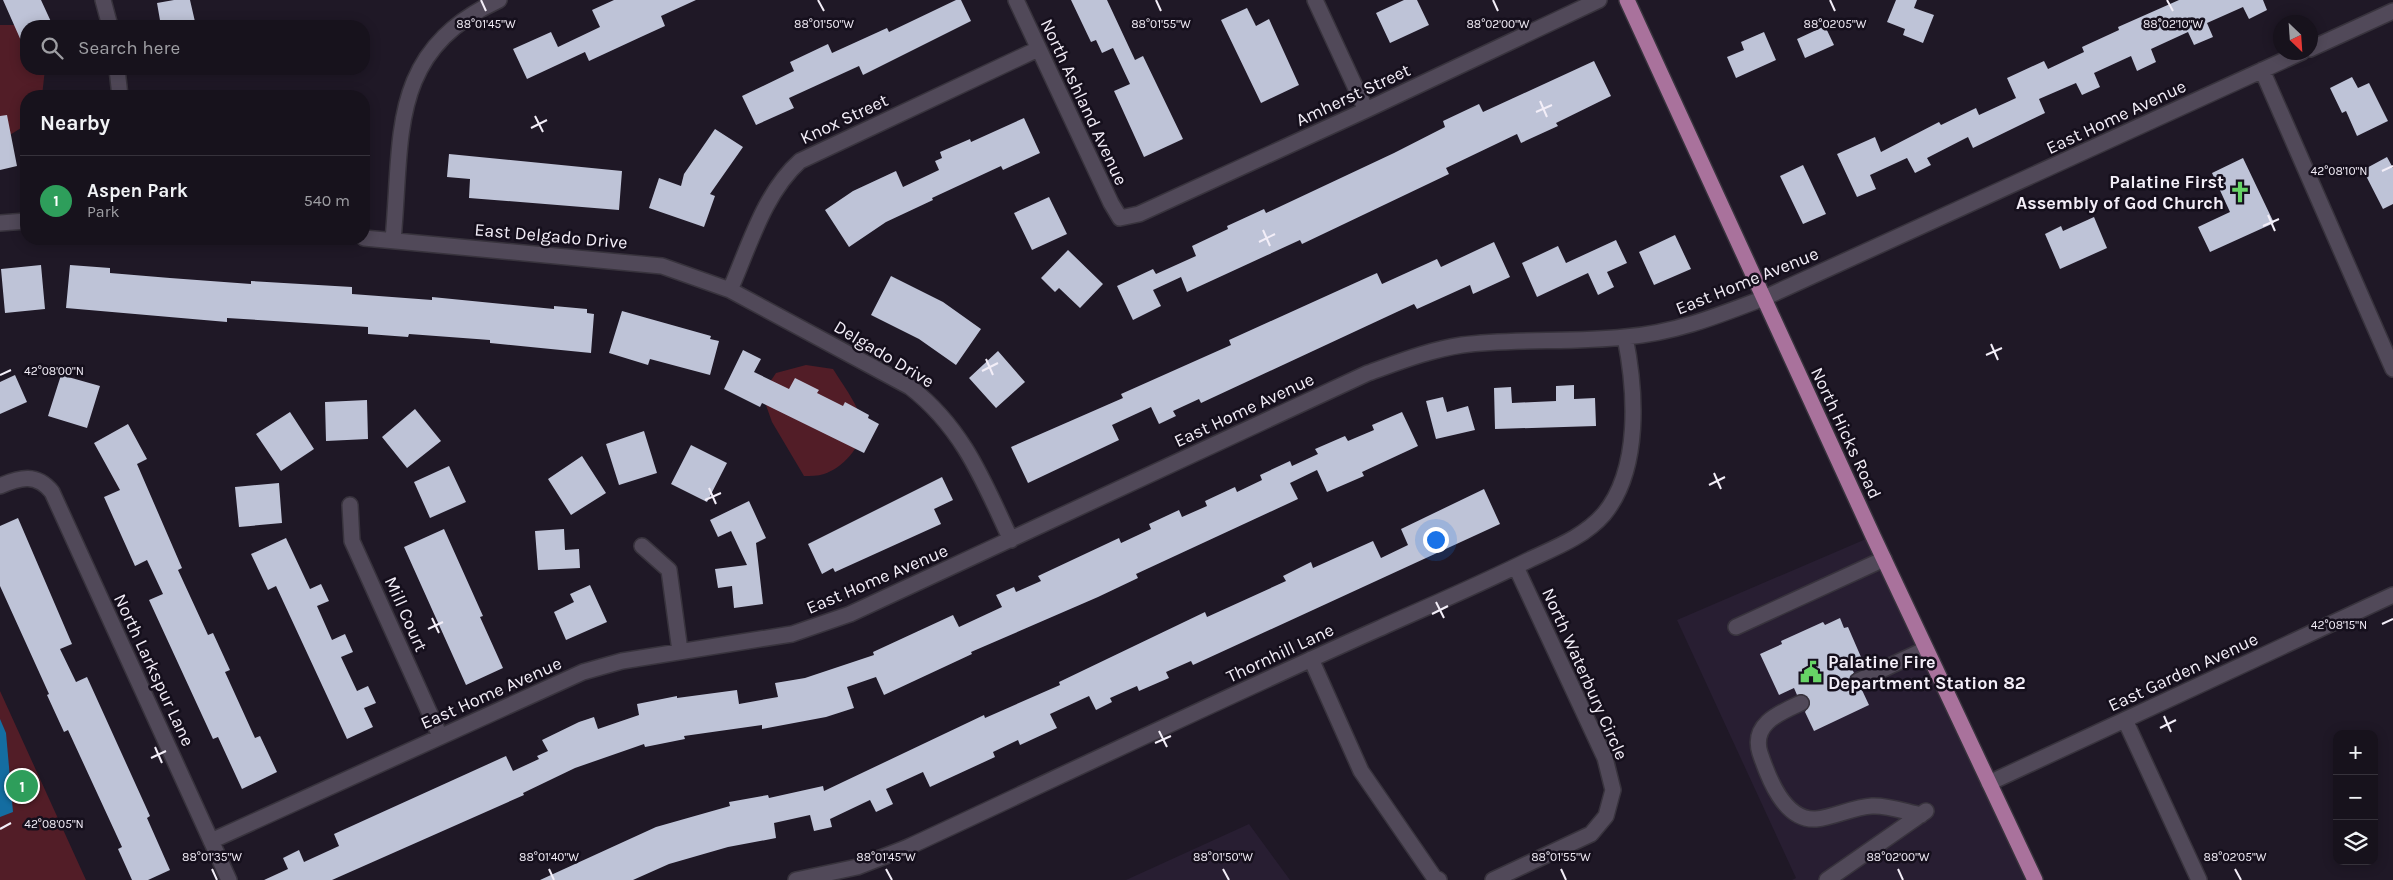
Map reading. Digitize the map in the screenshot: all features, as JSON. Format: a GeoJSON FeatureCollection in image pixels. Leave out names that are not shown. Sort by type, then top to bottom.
{"type":"FeatureCollection","features":[{"type":"Feature","properties":{"kind":"main road","name":"North Hicks Road"},"geometry":{"type":"LineString","coordinates":[[1627,0],[1884,559],[2035,880]]}},
{"type":"Feature","properties":{"kind":"street"},"geometry":{"type":"LineString","coordinates":[[103,0],[108,20]]}},
{"type":"Feature","properties":{"kind":"street"},"geometry":{"type":"LineString","coordinates":[[393,240],[402,123],[410,90],[419,68],[433,48],[454,26],[478,10],[499,0]]}},
{"type":"Feature","properties":{"kind":"street","name":"North Ashland Avenue"},"geometry":{"type":"LineString","coordinates":[[1016,0],[1111,203],[1120,218]]}},
{"type":"Feature","properties":{"kind":"street"},"geometry":{"type":"LineString","coordinates":[[1315,0],[1366,110]]}},
{"type":"Feature","properties":{"kind":"street","name":"Amherst Street"},"geometry":{"type":"LineString","coordinates":[[1120,218],[1139,214],[1366,110],[1598,0]]}},
{"type":"Feature","properties":{"kind":"street"},"geometry":{"type":"LineString","coordinates":[[2318,45],[2393,11]]}},
{"type":"Feature","properties":{"kind":"street","name":"Knox Street"},"geometry":{"type":"LineString","coordinates":[[730,290],[766,208],[788,172],[800,161],[1038,49]]}},
{"type":"Feature","properties":{"kind":"street","name":"East Home Avenue"},"geometry":{"type":"LineString","coordinates":[[212,842],[583,672],[622,661],[792,634],[850,614],[1368,373],[1402,360],[1431,351],[1462,345],[1625,337],[1687,327],[1764,298],[2284,60]]}},
{"type":"Feature","properties":{"kind":"street"},"geometry":{"type":"LineString","coordinates":[[2262,70],[2393,369]]}},
{"type":"Feature","properties":{"kind":"street"},"geometry":{"type":"LineString","coordinates":[[118,75],[119,90]]}},
{"type":"Feature","properties":{"kind":"street"},"geometry":{"type":"LineString","coordinates":[[0,223],[20,221]]}},
{"type":"Feature","properties":{"kind":"street","name":"East Delgado Drive"},"geometry":{"type":"LineString","coordinates":[[370,238],[662,266],[730,290]]}},
{"type":"Feature","properties":{"kind":"street","name":"Delgado Drive"},"geometry":{"type":"LineString","coordinates":[[730,290],[910,387],[934,406],[970,454],[1011,540]]}},
{"type":"Feature","properties":{"kind":"street","name":"Thornhill Lane"},"geometry":{"type":"LineString","coordinates":[[796,880],[857,867],[906,848],[1311,659],[1516,567],[1585,532],[1605,512],[1616,496],[1628,463],[1631,444],[1631,368],[1625,337]]}},
{"type":"Feature","properties":{"kind":"street","name":"North Larkspur Lane"},"geometry":{"type":"LineString","coordinates":[[0,486],[25,478],[40,480],[52,492],[229,880]]}},
{"type":"Feature","properties":{"kind":"street","name":"Mill Court"},"geometry":{"type":"LineString","coordinates":[[350,505],[352,541],[440,736]]}},
{"type":"Feature","properties":{"kind":"street"},"geometry":{"type":"LineString","coordinates":[[642,546],[669,570],[680,651]]}},
{"type":"Feature","properties":{"kind":"street"},"geometry":{"type":"LineString","coordinates":[[1736,627],[1884,559]]}},
{"type":"Feature","properties":{"kind":"street","name":"North Waterbury Circle"},"geometry":{"type":"LineString","coordinates":[[1494,880],[1591,834],[1606,816],[1613,790],[1605,758],[1516,567]]}},
{"type":"Feature","properties":{"kind":"street","name":"East Garden Avenue"},"geometry":{"type":"LineString","coordinates":[[1989,783],[2393,595]]}},
{"type":"Feature","properties":{"kind":"street"},"geometry":{"type":"LineString","coordinates":[[1858,681],[1926,649]]}},
{"type":"Feature","properties":{"kind":"street"},"geometry":{"type":"LineString","coordinates":[[1311,659],[1361,770],[1434,877],[1439,880]]}},
{"type":"Feature","properties":{"kind":"street"},"geometry":{"type":"LineString","coordinates":[[1801,703],[1771,718],[1760,732],[1758,740],[1761,756],[1784,804],[1804,817],[1814,819],[1873,806],[1924,813],[1826,880]]}},
{"type":"Feature","properties":{"kind":"street"},"geometry":{"type":"LineString","coordinates":[[2125,720],[2199,880]]}},
{"type":"Feature","properties":{"kind":"shaded area"},"geometry":{"type":"Polygon","coordinates":[[[0,25],[20,25],[20,75],[44,75],[43,90],[20,90],[20,129],[0,141],[0,25]]]}},
{"type":"Feature","properties":{"kind":"shaded area"},"geometry":{"type":"Polygon","coordinates":[[[806,365],[833,369],[855,404],[862,425],[859,441],[845,461],[831,471],[814,476],[804,476],[772,422],[762,394],[776,373],[806,365]]]}},
{"type":"Feature","properties":{"kind":"shaded area"},"geometry":{"type":"Polygon","coordinates":[[[1873,536],[2035,880],[1792,880],[1796,878],[1677,620],[1873,536]]]}},
{"type":"Feature","properties":{"kind":"shaded area"},"geometry":{"type":"Polygon","coordinates":[[[0,691],[86,880],[0,880],[0,691]]]}},
{"type":"Feature","properties":{"kind":"shaded area"},"geometry":{"type":"Polygon","coordinates":[[[1249,824],[1290,880],[1126,880],[1249,824]]]}},
{"type":"Feature","properties":{"kind":"water"},"geometry":{"type":"Polygon","coordinates":[[[0,719],[6,733],[13,812],[0,817],[0,719]]]}},
{"type":"Feature","properties":{"kind":"building"},"geometry":{"type":"Polygon","coordinates":[[[3,0],[41,0],[50,20],[20,20],[20,38],[3,0]]]}},
{"type":"Feature","properties":{"kind":"building"},"geometry":{"type":"Polygon","coordinates":[[[190,0],[195,20],[160,20],[157,3],[190,0]]]}},
{"type":"Feature","properties":{"kind":"building"},"geometry":{"type":"Polygon","coordinates":[[[614,0],[696,0],[661,16],[665,26],[589,61],[585,52],[527,79],[513,49],[551,32],[558,47],[600,27],[592,10],[614,0]]]}},
{"type":"Feature","properties":{"kind":"building"},"geometry":{"type":"Polygon","coordinates":[[[956,0],[961,0],[971,21],[863,75],[859,66],[789,98],[794,108],[756,125],[742,96],[794,71],[790,62],[828,44],[832,53],[887,28],[889,32],[956,0]]]}},
{"type":"Feature","properties":{"kind":"building"},"geometry":{"type":"Polygon","coordinates":[[[1071,0],[1107,0],[1135,60],[1143,56],[1183,139],[1144,157],[1114,91],[1130,84],[1113,48],[1102,53],[1096,40],[1091,42],[1071,0]]]}},
{"type":"Feature","properties":{"kind":"building"},"geometry":{"type":"Polygon","coordinates":[[[1404,0],[1417,0],[1429,25],[1390,43],[1376,13],[1404,0]]]}},
{"type":"Feature","properties":{"kind":"building"},"geometry":{"type":"Polygon","coordinates":[[[1896,0],[1917,0],[1914,8],[1934,15],[1923,43],[1903,35],[1905,29],[1887,22],[1896,0]]]}},
{"type":"Feature","properties":{"kind":"building"},"geometry":{"type":"Polygon","coordinates":[[[2179,0],[2263,0],[2267,10],[2249,19],[2243,7],[2207,23],[2213,37],[2194,45],[2188,32],[2151,49],[2156,62],[2137,71],[2131,56],[2094,73],[2100,87],[2082,95],[2076,83],[2039,99],[2045,113],[1973,148],[1968,137],[1927,158],[1931,165],[1915,173],[1907,158],[1870,175],[1876,189],[1857,197],[1837,154],[1875,137],[1881,152],[1939,122],[1941,125],[1976,108],[1979,115],[2016,98],[2007,78],[2044,61],[2048,69],[2084,52],[2082,47],[2119,30],[2118,27],[2179,0]]]}},
{"type":"Feature","properties":{"kind":"building"},"geometry":{"type":"Polygon","coordinates":[[[1247,8],[1256,26],[1269,19],[1299,85],[1261,103],[1221,20],[1247,8]]]}},
{"type":"Feature","properties":{"kind":"building"},"geometry":{"type":"Polygon","coordinates":[[[1825,26],[1834,45],[1805,58],[1797,39],[1825,26]]]}},
{"type":"Feature","properties":{"kind":"building"},"geometry":{"type":"Polygon","coordinates":[[[1764,32],[1776,60],[1736,78],[1727,57],[1744,50],[1741,42],[1764,32]]]}},
{"type":"Feature","properties":{"kind":"building"},"geometry":{"type":"Polygon","coordinates":[[[1594,61],[1611,96],[1556,123],[1558,126],[1521,143],[1517,134],[1446,168],[1449,174],[1302,244],[1300,240],[1187,292],[1181,277],[1153,290],[1161,306],[1133,320],[1117,286],[1153,269],[1156,274],[1196,256],[1192,246],[1228,229],[1227,226],[1264,209],[1266,213],[1394,153],[1445,127],[1443,121],[1479,104],[1483,112],[1594,61]]]}},
{"type":"Feature","properties":{"kind":"building"},"geometry":{"type":"Polygon","coordinates":[[[2352,77],[2358,88],[2369,83],[2388,121],[2357,136],[2346,111],[2342,113],[2330,88],[2352,77]]]}},
{"type":"Feature","properties":{"kind":"building"},"geometry":{"type":"Polygon","coordinates":[[[7,115],[17,166],[0,170],[0,116],[7,115]]]}},
{"type":"Feature","properties":{"kind":"building"},"geometry":{"type":"Polygon","coordinates":[[[1024,118],[1040,153],[1003,170],[1001,166],[932,198],[933,200],[886,222],[849,247],[825,210],[853,191],[896,171],[903,187],[939,170],[935,161],[942,158],[940,152],[970,139],[971,142],[1024,118]]]}},
{"type":"Feature","properties":{"kind":"building"},"geometry":{"type":"Polygon","coordinates":[[[715,129],[743,147],[710,194],[715,196],[704,227],[649,208],[659,178],[681,186],[684,174],[715,129]]]}},
{"type":"Feature","properties":{"kind":"building"},"geometry":{"type":"Polygon","coordinates":[[[449,154],[622,171],[619,210],[469,198],[470,179],[447,177],[449,154]]]}},
{"type":"Feature","properties":{"kind":"building"},"geometry":{"type":"Polygon","coordinates":[[[2387,157],[2393,168],[2393,204],[2383,209],[2363,170],[2387,157]]]}},
{"type":"Feature","properties":{"kind":"building","name":"Palatine First Assembly of God Church"},"geometry":{"type":"Polygon","coordinates":[[[2243,158],[2274,223],[2210,252],[2198,227],[2230,212],[2212,173],[2243,158]]]}},
{"type":"Feature","properties":{"kind":"building"},"geometry":{"type":"Polygon","coordinates":[[[1803,165],[1826,214],[1803,224],[1780,176],[1803,165]]]}},
{"type":"Feature","properties":{"kind":"building"},"geometry":{"type":"Polygon","coordinates":[[[1049,197],[1067,234],[1032,250],[1014,213],[1049,197]]]}},
{"type":"Feature","properties":{"kind":"building"},"geometry":{"type":"Polygon","coordinates":[[[2094,217],[2107,248],[2060,269],[2045,234],[2061,226],[2063,231],[2094,217]]]}},
{"type":"Feature","properties":{"kind":"building"},"geometry":{"type":"Polygon","coordinates":[[[1675,235],[1691,269],[1654,285],[1639,252],[1675,235]]]}},
{"type":"Feature","properties":{"kind":"building"},"geometry":{"type":"Polygon","coordinates":[[[1616,240],[1627,263],[1607,272],[1614,287],[1598,295],[1588,273],[1537,297],[1522,263],[1558,246],[1566,263],[1616,240]]]}},
{"type":"Feature","properties":{"kind":"building"},"geometry":{"type":"Polygon","coordinates":[[[1494,242],[1510,277],[1473,294],[1470,285],[1417,309],[1414,304],[1201,403],[1199,399],[1173,411],[1176,416],[1159,424],[1151,407],[1112,425],[1119,440],[1028,483],[1011,447],[1123,398],[1121,394],[1231,345],[1229,340],[1377,273],[1382,284],[1437,259],[1441,267],[1494,242]]]}},
{"type":"Feature","properties":{"kind":"building"},"geometry":{"type":"Polygon","coordinates":[[[1068,250],[1103,284],[1080,308],[1059,288],[1055,292],[1041,278],[1068,250]]]}},
{"type":"Feature","properties":{"kind":"building"},"geometry":{"type":"Polygon","coordinates":[[[41,265],[45,309],[5,313],[1,269],[41,265]]]}},
{"type":"Feature","properties":{"kind":"building"},"geometry":{"type":"Polygon","coordinates":[[[70,265],[110,268],[110,273],[170,278],[251,284],[251,281],[352,287],[352,294],[432,300],[432,297],[554,309],[554,306],[587,309],[587,313],[594,314],[591,353],[490,343],[490,340],[409,334],[408,337],[368,334],[368,327],[227,318],[227,322],[66,308],[70,265]]]}},
{"type":"Feature","properties":{"kind":"building"},"geometry":{"type":"Polygon","coordinates":[[[891,276],[943,302],[981,329],[956,365],[919,339],[871,315],[891,276]]]}},
{"type":"Feature","properties":{"kind":"building"},"geometry":{"type":"Polygon","coordinates":[[[622,311],[711,336],[710,339],[719,341],[710,375],[650,359],[648,365],[609,353],[622,311]]]}},
{"type":"Feature","properties":{"kind":"building"},"geometry":{"type":"Polygon","coordinates":[[[743,350],[761,359],[754,372],[789,389],[795,378],[819,390],[817,393],[843,406],[845,402],[869,415],[868,418],[879,424],[864,453],[762,403],[760,407],[724,389],[743,350]]]}},
{"type":"Feature","properties":{"kind":"building"},"geometry":{"type":"Polygon","coordinates":[[[998,351],[1025,382],[996,408],[969,378],[998,351]]]}},
{"type":"Feature","properties":{"kind":"building"},"geometry":{"type":"Polygon","coordinates":[[[15,375],[27,402],[0,414],[0,382],[15,375]]]}},
{"type":"Feature","properties":{"kind":"building"},"geometry":{"type":"Polygon","coordinates":[[[61,375],[100,386],[87,428],[48,416],[61,375]]]}},
{"type":"Feature","properties":{"kind":"building"},"geometry":{"type":"Polygon","coordinates":[[[1574,385],[1574,399],[1595,398],[1596,426],[1495,429],[1494,388],[1511,387],[1512,403],[1556,401],[1556,386],[1574,385]]]}},
{"type":"Feature","properties":{"kind":"building"},"geometry":{"type":"Polygon","coordinates":[[[1443,397],[1447,412],[1468,406],[1475,430],[1436,439],[1426,401],[1443,397]]]}},
{"type":"Feature","properties":{"kind":"building"},"geometry":{"type":"Polygon","coordinates":[[[367,400],[368,439],[326,441],[325,402],[367,400]]]}},
{"type":"Feature","properties":{"kind":"building"},"geometry":{"type":"Polygon","coordinates":[[[415,409],[441,441],[407,468],[382,437],[415,409]]]}},
{"type":"Feature","properties":{"kind":"building"},"geometry":{"type":"Polygon","coordinates":[[[290,412],[314,449],[281,471],[256,434],[290,412]]]}},
{"type":"Feature","properties":{"kind":"building"},"geometry":{"type":"Polygon","coordinates":[[[1402,412],[1418,446],[1362,472],[1364,476],[1327,492],[1317,470],[1290,483],[1298,499],[1136,574],[1138,578],[1098,597],[971,652],[972,654],[884,695],[876,677],[847,687],[854,708],[826,717],[762,729],[762,725],[684,736],[685,739],[645,747],[644,744],[575,768],[523,793],[524,795],[332,880],[264,880],[288,869],[283,858],[299,850],[304,862],[339,846],[334,834],[506,756],[513,771],[539,759],[537,756],[548,751],[542,740],[579,722],[594,717],[598,729],[639,715],[637,704],[677,696],[677,698],[737,690],[739,704],[778,697],[775,683],[805,678],[874,655],[873,652],[953,615],[959,627],[1002,607],[996,595],[1014,587],[1016,592],[1041,581],[1038,576],[1119,538],[1121,543],[1151,529],[1149,524],[1179,510],[1182,517],[1207,506],[1205,501],[1235,487],[1237,492],[1262,480],[1260,475],[1290,461],[1292,466],[1318,454],[1315,449],[1345,436],[1348,441],[1374,430],[1372,425],[1402,412]]]}},
{"type":"Feature","properties":{"kind":"building"},"geometry":{"type":"Polygon","coordinates":[[[128,424],[147,459],[137,464],[182,568],[178,570],[208,635],[213,633],[230,670],[225,672],[255,738],[260,736],[277,772],[242,789],[218,737],[213,739],[149,600],[163,594],[147,560],[135,566],[104,497],[120,490],[94,443],[128,424]]]}},
{"type":"Feature","properties":{"kind":"building"},"geometry":{"type":"Polygon","coordinates":[[[644,431],[657,473],[619,485],[606,444],[644,431]]]}},
{"type":"Feature","properties":{"kind":"building"},"geometry":{"type":"Polygon","coordinates":[[[691,445],[727,463],[707,502],[671,484],[691,445]]]}},
{"type":"Feature","properties":{"kind":"building"},"geometry":{"type":"Polygon","coordinates":[[[582,456],[606,493],[571,515],[548,479],[582,456]]]}},
{"type":"Feature","properties":{"kind":"building"},"geometry":{"type":"Polygon","coordinates":[[[449,466],[466,502],[430,518],[414,482],[449,466]]]}},
{"type":"Feature","properties":{"kind":"building"},"geometry":{"type":"Polygon","coordinates":[[[942,477],[953,500],[934,509],[941,524],[835,572],[833,568],[822,574],[808,544],[942,477]]]}},
{"type":"Feature","properties":{"kind":"building"},"geometry":{"type":"Polygon","coordinates":[[[279,483],[282,523],[239,527],[235,487],[279,483]]]}},
{"type":"Feature","properties":{"kind":"building"},"geometry":{"type":"Polygon","coordinates":[[[1484,489],[1500,524],[1193,665],[1191,661],[1166,672],[1169,678],[1139,691],[1137,686],[1110,698],[1112,702],[1096,710],[1089,696],[1050,714],[1057,728],[1020,745],[1018,740],[993,752],[995,757],[930,787],[923,772],[886,789],[893,804],[876,812],[870,800],[830,819],[832,827],[814,831],[810,815],[774,823],[776,838],[728,847],[669,864],[633,880],[540,880],[656,827],[730,806],[729,802],[768,795],[769,798],[823,786],[824,791],[984,715],[985,718],[1060,685],[1059,682],[1205,612],[1207,617],[1286,581],[1283,576],[1311,562],[1313,568],[1373,541],[1381,558],[1408,545],[1401,529],[1484,489]]]}},
{"type":"Feature","properties":{"kind":"building"},"geometry":{"type":"Polygon","coordinates":[[[749,501],[766,538],[756,543],[763,604],[734,608],[732,586],[718,588],[715,569],[747,565],[731,531],[718,537],[710,520],[749,501]]]}},
{"type":"Feature","properties":{"kind":"building"},"geometry":{"type":"Polygon","coordinates":[[[18,518],[72,644],[60,649],[76,682],[87,677],[150,816],[147,818],[170,870],[148,880],[132,880],[118,849],[122,847],[68,730],[64,732],[47,695],[49,694],[0,586],[0,526],[18,518]]]}},
{"type":"Feature","properties":{"kind":"building"},"geometry":{"type":"Polygon","coordinates":[[[444,529],[483,616],[480,617],[503,668],[466,685],[404,547],[444,529]]]}},
{"type":"Feature","properties":{"kind":"building"},"geometry":{"type":"Polygon","coordinates":[[[564,529],[565,550],[579,549],[580,568],[538,570],[535,531],[564,529]]]}},
{"type":"Feature","properties":{"kind":"building"},"geometry":{"type":"Polygon","coordinates":[[[286,538],[310,589],[321,584],[329,601],[317,606],[332,640],[345,634],[353,652],[341,657],[357,691],[368,686],[376,703],[364,708],[373,727],[347,739],[276,586],[268,590],[251,554],[286,538]]]}},
{"type":"Feature","properties":{"kind":"building"},"geometry":{"type":"Polygon","coordinates":[[[590,585],[607,622],[566,640],[554,612],[574,602],[570,594],[590,585]]]}},
{"type":"Feature","properties":{"kind":"building","name":"Palatine Fire Department Station 82"},"geometry":{"type":"Polygon","coordinates":[[[1840,618],[1844,628],[1848,627],[1861,657],[1849,662],[1854,673],[1850,676],[1849,685],[1853,689],[1862,690],[1869,705],[1814,731],[1805,712],[1810,704],[1809,699],[1802,694],[1797,695],[1794,688],[1779,695],[1760,654],[1782,644],[1781,641],[1823,622],[1825,625],[1840,618]]]}},
{"type":"Feature","properties":{"kind":"place","name":"Palatine First Assembly of God Church"},"geometry":{"type":"Point","coordinates":[2240,192]}},
{"type":"Feature","properties":{"kind":"place","name":"Palatine Fire Department Station 82"},"geometry":{"type":"Point","coordinates":[1811,672]}},
{"type":"Feature","properties":{"kind":"place","name":"Aspen Park"},"geometry":{"type":"Point","coordinates":[22,786]}}]}
